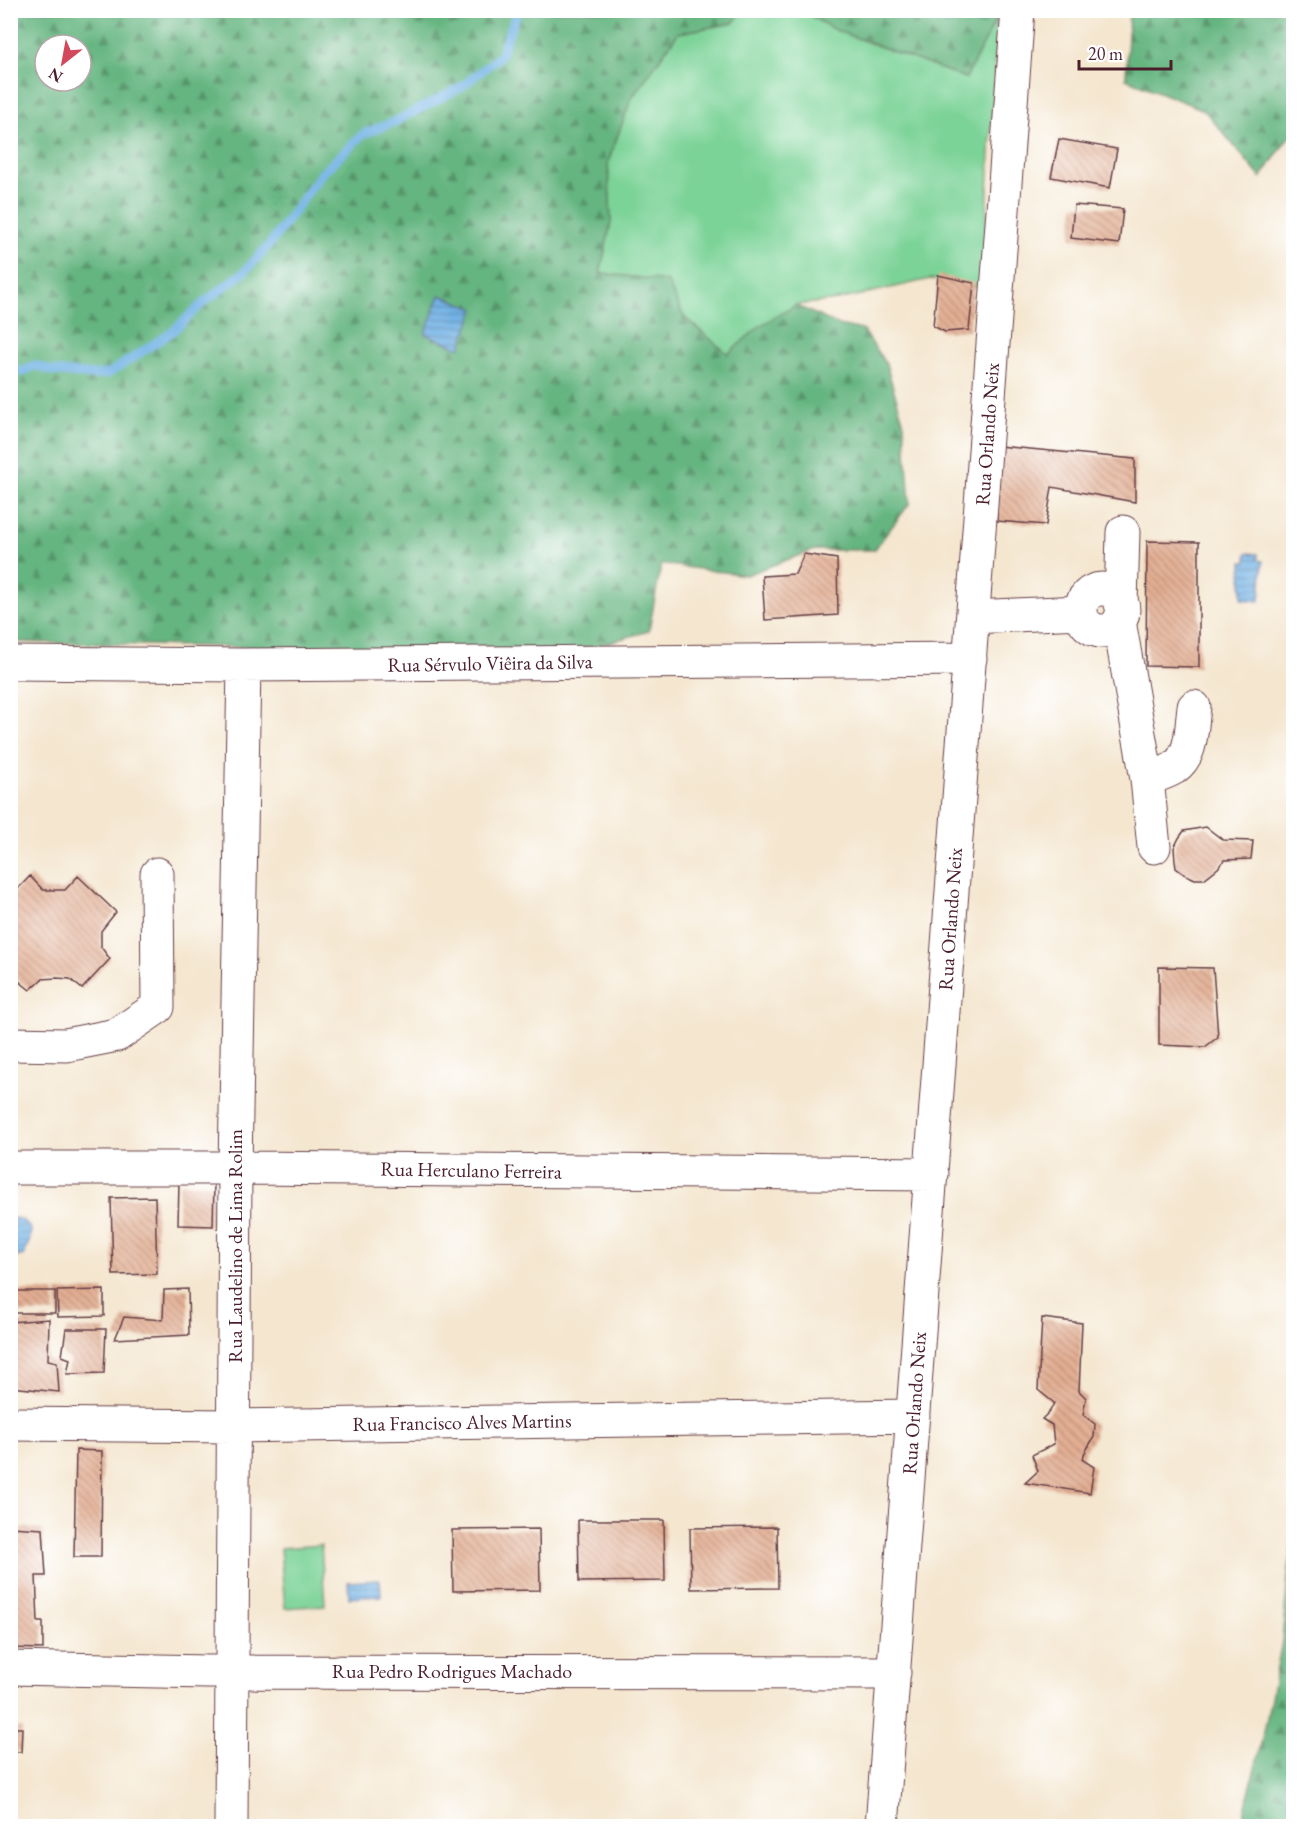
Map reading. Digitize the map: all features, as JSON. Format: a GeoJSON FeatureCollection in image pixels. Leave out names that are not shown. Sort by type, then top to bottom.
{"type":"FeatureCollection","features":[{"type":"Feature","properties":{"kind":"street","name":"Rua Orlando Neix"},"geometry":{"type":"LineString","coordinates":[[882,1827],[1018,10]]}},
{"type":"Feature","properties":{"kind":"street"},"geometry":{"type":"LineString","coordinates":[[1123,532],[1120,612],[1147,779],[1154,847]]}},
{"type":"Feature","properties":{"kind":"street"},"geometry":{"type":"LineString","coordinates":[[973,617],[1081,612],[1086,624],[1097,630],[1110,629],[1120,612]]}},
{"type":"Feature","properties":{"kind":"street","name":"Rua Sérvulo Viêira da Silva"},"geometry":{"type":"LineString","coordinates":[[10,663],[244,666],[970,659]]}},
{"type":"Feature","properties":{"kind":"street","name":"Rua Laudelino de Lima Rolim"},"geometry":{"type":"LineString","coordinates":[[231,1827],[235,1168],[244,666]]}},
{"type":"Feature","properties":{"kind":"street"},"geometry":{"type":"LineString","coordinates":[[1147,779],[1173,769],[1182,761],[1188,751],[1194,707]]}},
{"type":"Feature","properties":{"kind":"street"},"geometry":{"type":"LineString","coordinates":[[10,1044],[66,1046],[117,1035],[158,1007],[157,874]]}},
{"type":"Feature","properties":{"kind":"street","name":"Rua Herculano Ferreira"},"geometry":{"type":"LineString","coordinates":[[10,1168],[932,1174]]}},
{"type":"Feature","properties":{"kind":"street","name":"Rua Francisco Alves Martins"},"geometry":{"type":"LineString","coordinates":[[10,1424],[233,1426],[913,1416]]}},
{"type":"Feature","properties":{"kind":"street","name":"Rua Pedro Rodrigues Machado"},"geometry":{"type":"LineString","coordinates":[[10,1668],[894,1673]]}},
{"type":"Feature","properties":{"kind":"green space"},"geometry":{"type":"Polygon","coordinates":[[[11,11],[742,11],[733,23],[678,33],[631,99],[608,162],[611,222],[600,273],[667,281],[684,317],[728,354],[761,325],[796,305],[838,325],[863,330],[886,364],[904,424],[910,503],[874,550],[814,550],[746,575],[661,564],[649,631],[568,654],[11,642],[11,11]]]}},
{"type":"Feature","properties":{"kind":"green space"},"geometry":{"type":"Polygon","coordinates":[[[742,11],[802,11],[835,30],[966,78],[997,17],[983,288],[930,279],[838,300],[796,305],[752,333],[728,354],[684,317],[667,281],[600,274],[611,222],[608,162],[631,99],[678,33],[733,23],[742,11]]]}},
{"type":"Feature","properties":{"kind":"green space"},"geometry":{"type":"Polygon","coordinates":[[[802,11],[964,11],[997,17],[966,78],[835,30],[802,11]]]}},
{"type":"Feature","properties":{"kind":"green space"},"geometry":{"type":"Polygon","coordinates":[[[1129,11],[1293,11],[1293,137],[1288,138],[1261,178],[1204,110],[1126,79],[1129,11]]]}},
{"type":"Feature","properties":{"kind":"green space"},"geometry":{"type":"Polygon","coordinates":[[[1293,1522],[1293,1826],[1241,1826],[1266,1723],[1282,1642],[1293,1522]]]}},
{"type":"Feature","properties":{"kind":"green space"},"geometry":{"type":"Polygon","coordinates":[[[321,1545],[325,1605],[285,1608],[280,1548],[321,1545]]]}},
{"type":"Feature","properties":{"kind":"water"},"geometry":{"type":"Polygon","coordinates":[[[440,295],[475,309],[460,348],[425,334],[440,295]]]}},
{"type":"Feature","properties":{"kind":"water"},"geometry":{"type":"Polygon","coordinates":[[[1247,553],[1258,554],[1258,560],[1263,561],[1260,601],[1242,599],[1242,562],[1247,562],[1247,553]]]}},
{"type":"Feature","properties":{"kind":"water"},"geometry":{"type":"Polygon","coordinates":[[[14,1218],[22,1220],[31,1229],[24,1255],[11,1258],[11,1233],[14,1218]]]}},
{"type":"Feature","properties":{"kind":"water"},"geometry":{"type":"Polygon","coordinates":[[[380,1580],[381,1596],[349,1598],[348,1582],[380,1580]]]}},
{"type":"Feature","properties":{"kind":"building"},"geometry":{"type":"Polygon","coordinates":[[[1059,139],[1117,149],[1110,188],[1051,177],[1059,139]]]}},
{"type":"Feature","properties":{"kind":"building"},"geometry":{"type":"Polygon","coordinates":[[[1074,205],[1123,209],[1119,244],[1071,238],[1074,205]]]}},
{"type":"Feature","properties":{"kind":"building"},"geometry":{"type":"Polygon","coordinates":[[[938,275],[974,283],[969,330],[945,332],[933,326],[938,275]]]}},
{"type":"Feature","properties":{"kind":"building"},"geometry":{"type":"Polygon","coordinates":[[[998,446],[1135,459],[1135,502],[1052,487],[1046,525],[997,521],[998,446]]]}},
{"type":"Feature","properties":{"kind":"building"},"geometry":{"type":"Polygon","coordinates":[[[1147,541],[1199,542],[1199,667],[1146,666],[1147,541]]]}},
{"type":"Feature","properties":{"kind":"building"},"geometry":{"type":"Polygon","coordinates":[[[804,554],[837,559],[838,615],[765,620],[762,576],[795,574],[804,554]]]}},
{"type":"Feature","properties":{"kind":"building"},"geometry":{"type":"Polygon","coordinates":[[[1206,827],[1223,840],[1253,841],[1251,859],[1224,860],[1204,879],[1195,879],[1184,874],[1176,868],[1174,848],[1184,831],[1206,827]]]}},
{"type":"Feature","properties":{"kind":"building"},"geometry":{"type":"Polygon","coordinates":[[[30,876],[43,890],[65,890],[78,876],[116,912],[101,931],[101,947],[110,959],[82,989],[70,979],[57,978],[42,979],[30,990],[10,974],[13,919],[10,917],[10,897],[30,876]]]}},
{"type":"Feature","properties":{"kind":"building"},"geometry":{"type":"Polygon","coordinates":[[[1159,967],[1213,968],[1218,1037],[1205,1047],[1159,1045],[1159,967]]]}},
{"type":"Feature","properties":{"kind":"building"},"geometry":{"type":"Polygon","coordinates":[[[179,1183],[214,1184],[213,1226],[178,1225],[179,1183]]]}},
{"type":"Feature","properties":{"kind":"building"},"geometry":{"type":"Polygon","coordinates":[[[155,1197],[157,1274],[113,1275],[111,1198],[155,1197]]]}},
{"type":"Feature","properties":{"kind":"building"},"geometry":{"type":"Polygon","coordinates":[[[188,1289],[189,1335],[115,1339],[124,1317],[163,1320],[164,1290],[188,1289]]]}},
{"type":"Feature","properties":{"kind":"building"},"geometry":{"type":"Polygon","coordinates":[[[104,1290],[104,1316],[58,1317],[57,1291],[104,1290]]]}},
{"type":"Feature","properties":{"kind":"building"},"geometry":{"type":"Polygon","coordinates":[[[10,1291],[55,1291],[55,1313],[10,1313],[10,1291]]]}},
{"type":"Feature","properties":{"kind":"building"},"geometry":{"type":"Polygon","coordinates":[[[1042,1318],[1082,1323],[1079,1391],[1086,1398],[1083,1415],[1095,1424],[1094,1437],[1083,1460],[1094,1467],[1090,1493],[1025,1483],[1038,1471],[1032,1455],[1054,1444],[1052,1425],[1042,1419],[1054,1403],[1038,1390],[1042,1318]]]}},
{"type":"Feature","properties":{"kind":"building"},"geometry":{"type":"Polygon","coordinates":[[[49,1319],[48,1360],[57,1362],[59,1392],[10,1387],[10,1322],[49,1319]]]}},
{"type":"Feature","properties":{"kind":"building"},"geometry":{"type":"Polygon","coordinates":[[[66,1329],[106,1329],[104,1373],[67,1374],[70,1359],[62,1356],[66,1329]]]}},
{"type":"Feature","properties":{"kind":"building"},"geometry":{"type":"Polygon","coordinates":[[[76,1450],[102,1451],[101,1557],[74,1557],[76,1450]]]}},
{"type":"Feature","properties":{"kind":"building"},"geometry":{"type":"Polygon","coordinates":[[[578,1520],[664,1520],[665,1581],[579,1582],[578,1520]]]}},
{"type":"Feature","properties":{"kind":"building"},"geometry":{"type":"Polygon","coordinates":[[[10,1527],[43,1529],[46,1576],[36,1576],[38,1622],[43,1622],[43,1649],[10,1648],[10,1527]]]}},
{"type":"Feature","properties":{"kind":"building"},"geometry":{"type":"Polygon","coordinates":[[[777,1527],[778,1588],[691,1589],[690,1528],[777,1527]]]}},
{"type":"Feature","properties":{"kind":"building"},"geometry":{"type":"Polygon","coordinates":[[[539,1529],[540,1590],[453,1591],[452,1530],[539,1529]]]}},
{"type":"Feature","properties":{"kind":"building"},"geometry":{"type":"Polygon","coordinates":[[[10,1728],[22,1728],[21,1752],[10,1752],[10,1728]]]}},
{"type":"Feature","properties":{"kind":"waterway"},"geometry":{"type":"LineString","coordinates":[[10,366],[23,372],[35,365],[51,371],[108,374],[172,332],[203,303],[243,273],[270,244],[321,174],[363,134],[394,122],[460,88],[500,56],[518,10]]}}]}
